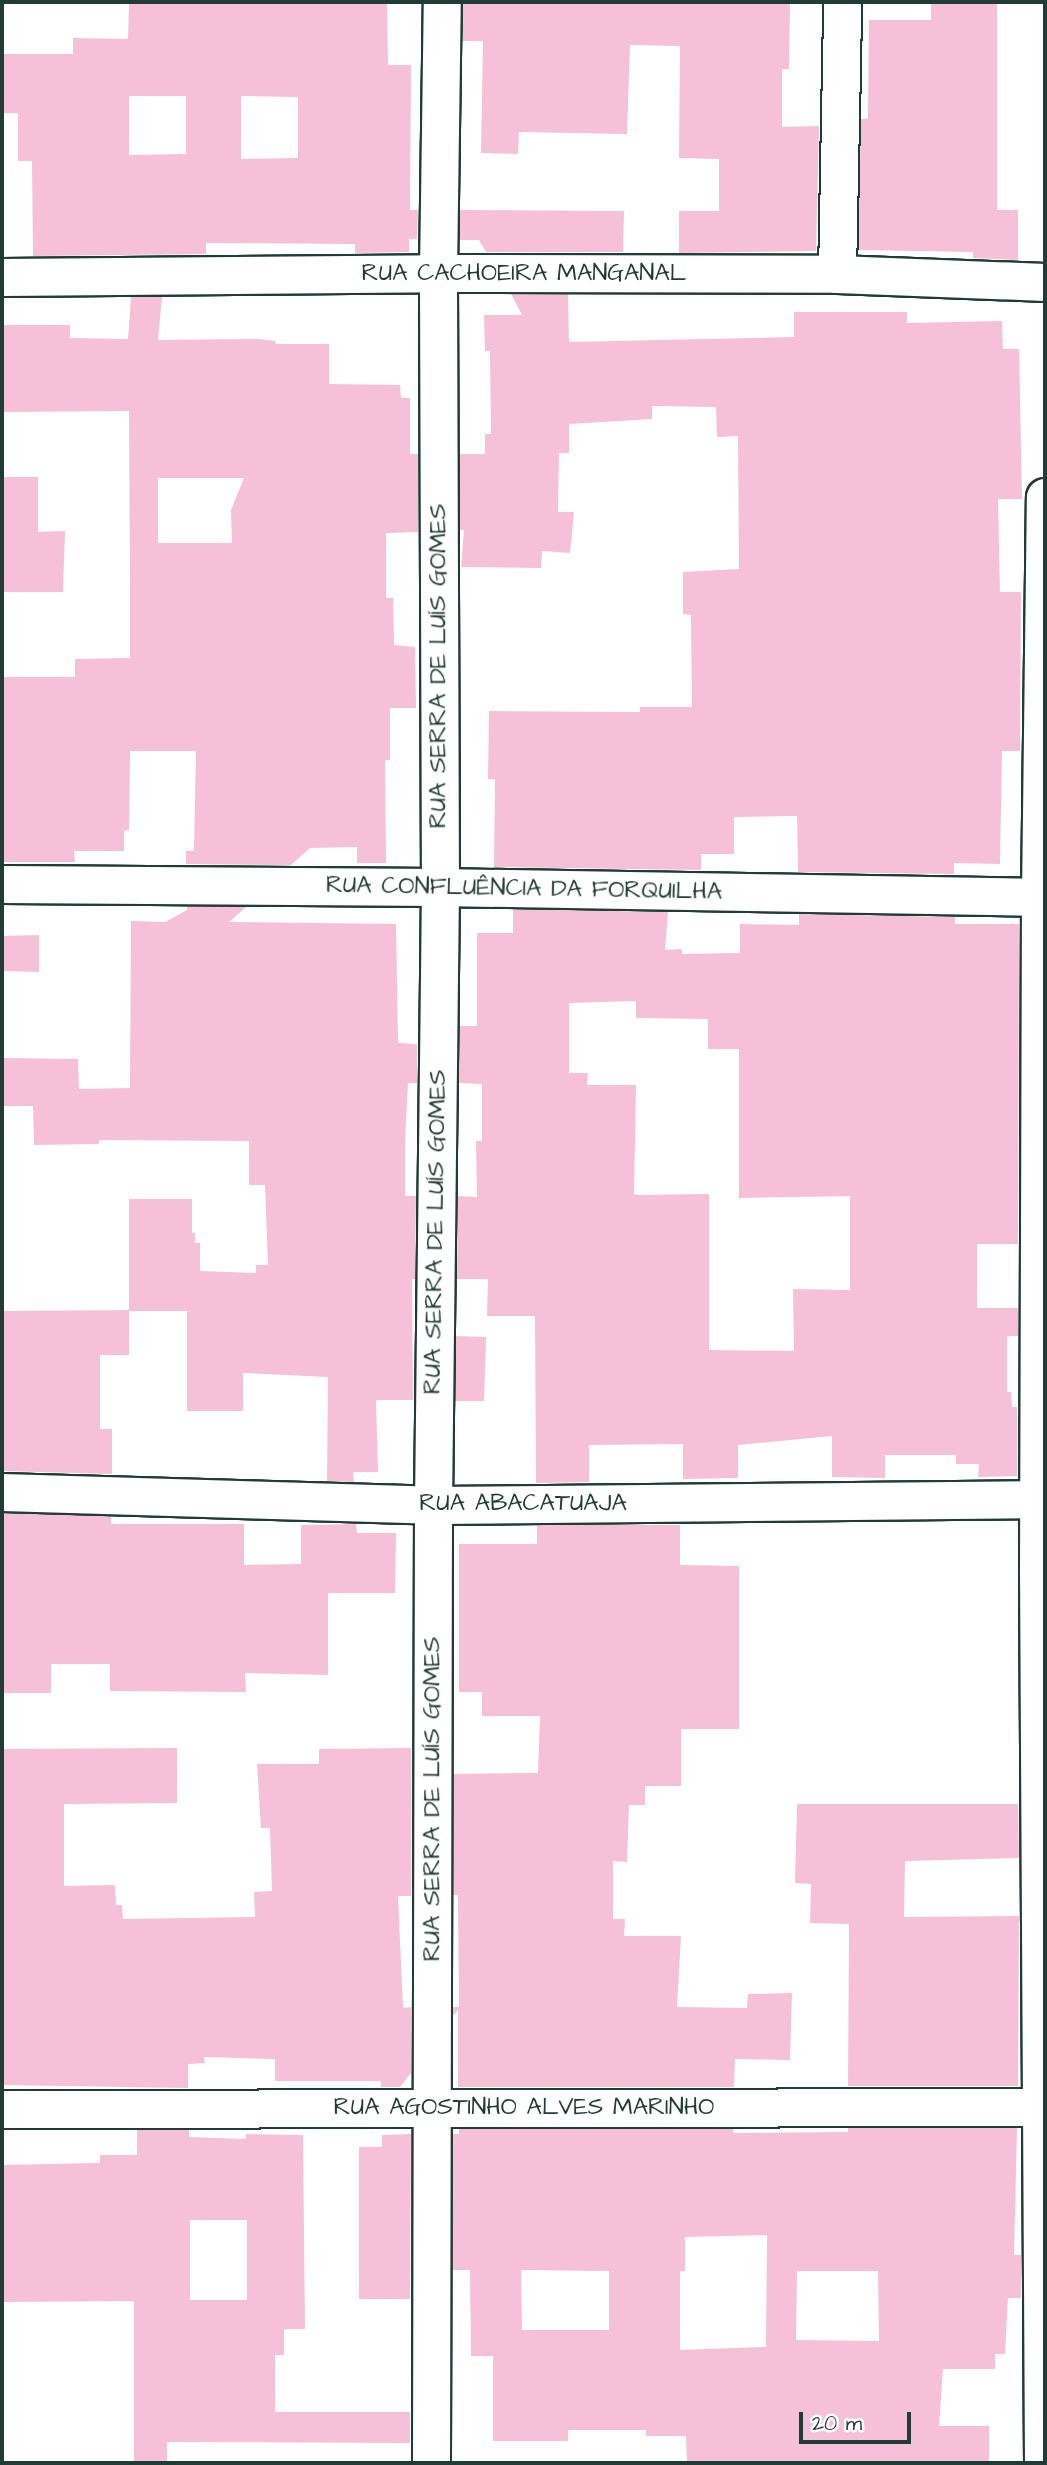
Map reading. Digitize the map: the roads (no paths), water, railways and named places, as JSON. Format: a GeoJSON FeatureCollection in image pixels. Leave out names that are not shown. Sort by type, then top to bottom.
{"type":"FeatureCollection","features":[{"type":"Feature","properties":{"kind":"street","name":"RUA SERRA DE LUÍS GOMES"},"geometry":{"type":"LineString","coordinates":[[431,2463],[433,1505],[440,887],[438,273],[442,2]]}},
{"type":"Feature","properties":{"kind":"street"},"geometry":{"type":"LineString","coordinates":[[837,274],[842,2]]}},
{"type":"Feature","properties":{"kind":"street","name":"RUA CACHOEIRA MANGANAL"},"geometry":{"type":"LineString","coordinates":[[2,277],[438,273],[837,274],[1045,282]]}},
{"type":"Feature","properties":{"kind":"street"},"geometry":{"type":"LineString","coordinates":[[1043,2463],[1045,497]]}},
{"type":"Feature","properties":{"kind":"street","name":"RUA CONFLUÊNCIA DA FORQUILHA"},"geometry":{"type":"LineString","coordinates":[[2,884],[440,887],[1043,897]]}},
{"type":"Feature","properties":{"kind":"street","name":"RUA ABACATUAJA"},"geometry":{"type":"LineString","coordinates":[[2,1492],[433,1505],[1042,1499]]}},
{"type":"Feature","properties":{"kind":"street","name":"RUA AGOSTINHO ALVES MARINHO"},"geometry":{"type":"LineString","coordinates":[[2,2109],[433,2107],[847,2110],[1043,2107]]}}]}
